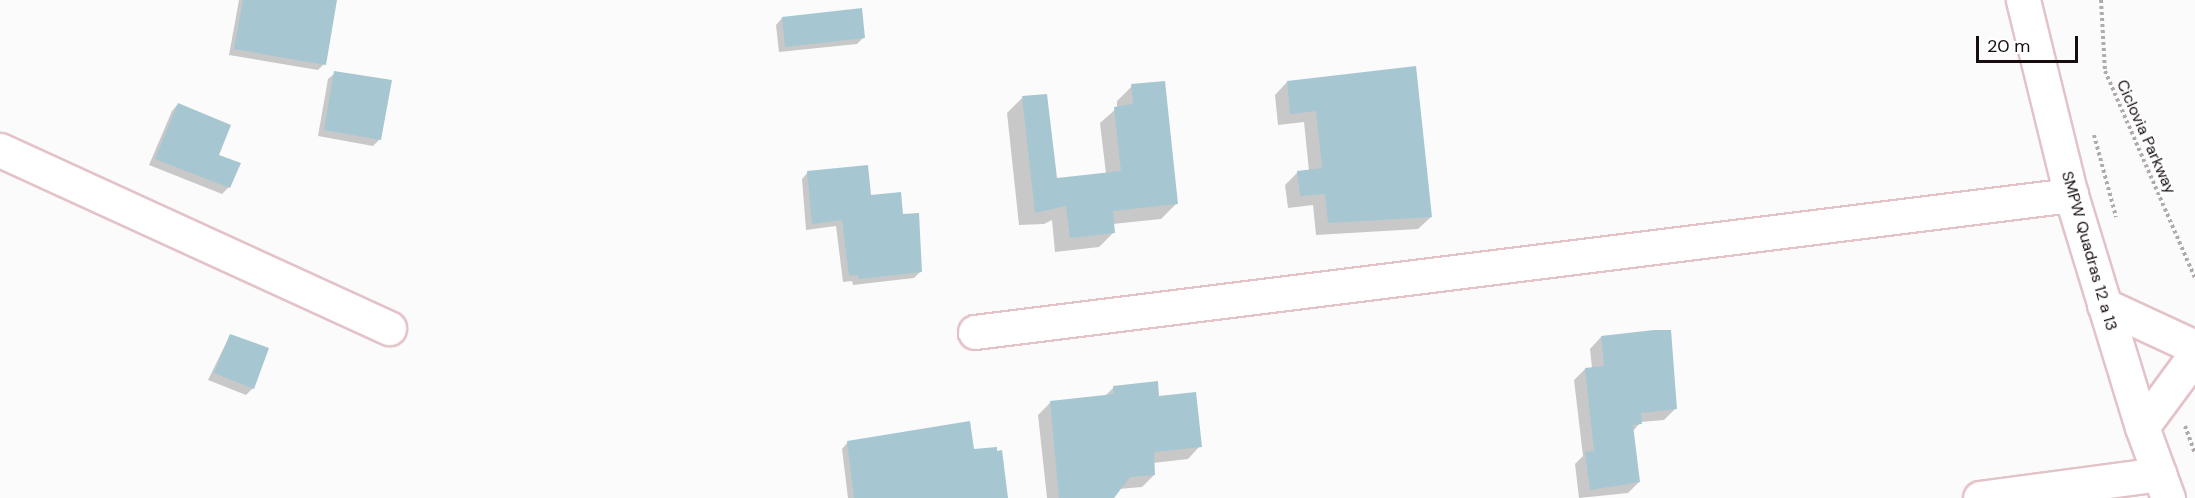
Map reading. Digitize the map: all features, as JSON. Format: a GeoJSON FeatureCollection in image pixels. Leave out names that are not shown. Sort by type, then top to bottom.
{"type":"FeatureCollection","features":[{"type":"Feature","properties":{"kind":"street","name":"SMPW Quadras 12 a 13"},"geometry":{"type":"LineString","coordinates":[[2023,0],[2071,195],[2142,427],[2163,486]]}},
{"type":"Feature","properties":{"kind":"street"},"geometry":{"type":"LineString","coordinates":[[0,150],[389,328]]}},
{"type":"Feature","properties":{"kind":"street"},"geometry":{"type":"LineString","coordinates":[[975,332],[2071,195]]}},
{"type":"Feature","properties":{"kind":"street"},"geometry":{"type":"LineString","coordinates":[[2104,305],[2195,347]]}},
{"type":"Feature","properties":{"kind":"street"},"geometry":{"type":"LineString","coordinates":[[2142,427],[2195,354]]}},
{"type":"Feature","properties":{"kind":"street"},"geometry":{"type":"LineString","coordinates":[[1980,498],[2163,486]]}},
{"type":"Feature","properties":{"kind":"path","name":"Ciclovia Parkway"},"geometry":{"type":"LineString","coordinates":[[2101,0],[2105,71],[2195,278]]}},
{"type":"Feature","properties":{"kind":"path"},"geometry":{"type":"LineString","coordinates":[[2091,123],[2118,224]]}},
{"type":"Feature","properties":{"kind":"path"},"geometry":{"type":"LineString","coordinates":[[2170,388],[2195,453]]}},
{"type":"Feature","properties":{"kind":"building"},"geometry":{"type":"Polygon","coordinates":[[[243,0],[337,0],[326,65],[234,49],[243,0]]]}},
{"type":"Feature","properties":{"kind":"building"},"geometry":{"type":"Polygon","coordinates":[[[862,8],[865,38],[785,47],[782,17],[862,8]]]}},
{"type":"Feature","properties":{"kind":"building"},"geometry":{"type":"Polygon","coordinates":[[[1416,66],[1432,217],[1328,223],[1325,194],[1300,196],[1297,171],[1322,168],[1316,111],[1290,114],[1287,81],[1416,66]]]}},
{"type":"Feature","properties":{"kind":"building"},"geometry":{"type":"Polygon","coordinates":[[[334,71],[392,80],[381,140],[324,130],[334,71]]]}},
{"type":"Feature","properties":{"kind":"building"},"geometry":{"type":"Polygon","coordinates":[[[1165,81],[1178,204],[1113,211],[1115,233],[1070,238],[1066,206],[1035,213],[1022,96],[1047,94],[1057,178],[1121,171],[1114,107],[1133,104],[1131,84],[1165,81]]]}},
{"type":"Feature","properties":{"kind":"building"},"geometry":{"type":"Polygon","coordinates":[[[178,103],[231,125],[219,155],[241,163],[230,188],[155,159],[178,103]]]}},
{"type":"Feature","properties":{"kind":"building"},"geometry":{"type":"Polygon","coordinates":[[[868,165],[871,195],[901,192],[903,214],[919,213],[922,272],[859,279],[858,275],[849,276],[842,220],[812,224],[807,171],[868,165]]]}},
{"type":"Feature","properties":{"kind":"building"},"geometry":{"type":"Polygon","coordinates":[[[1671,330],[1677,409],[1641,413],[1642,424],[1633,425],[1640,482],[1590,490],[1585,452],[1594,451],[1585,368],[1604,366],[1601,336],[1671,330]]]}},
{"type":"Feature","properties":{"kind":"building"},"geometry":{"type":"Polygon","coordinates":[[[230,334],[269,348],[254,389],[214,373],[230,334]]]}},
{"type":"Feature","properties":{"kind":"building"},"geometry":{"type":"Polygon","coordinates":[[[1158,381],[1159,396],[1196,392],[1202,447],[1154,452],[1155,475],[1130,477],[1114,498],[1059,498],[1050,401],[1114,394],[1113,386],[1158,381]]]}},
{"type":"Feature","properties":{"kind":"building"},"geometry":{"type":"Polygon","coordinates":[[[970,421],[974,449],[997,447],[997,451],[1002,450],[1008,498],[854,498],[847,441],[970,421]]]}}]}
